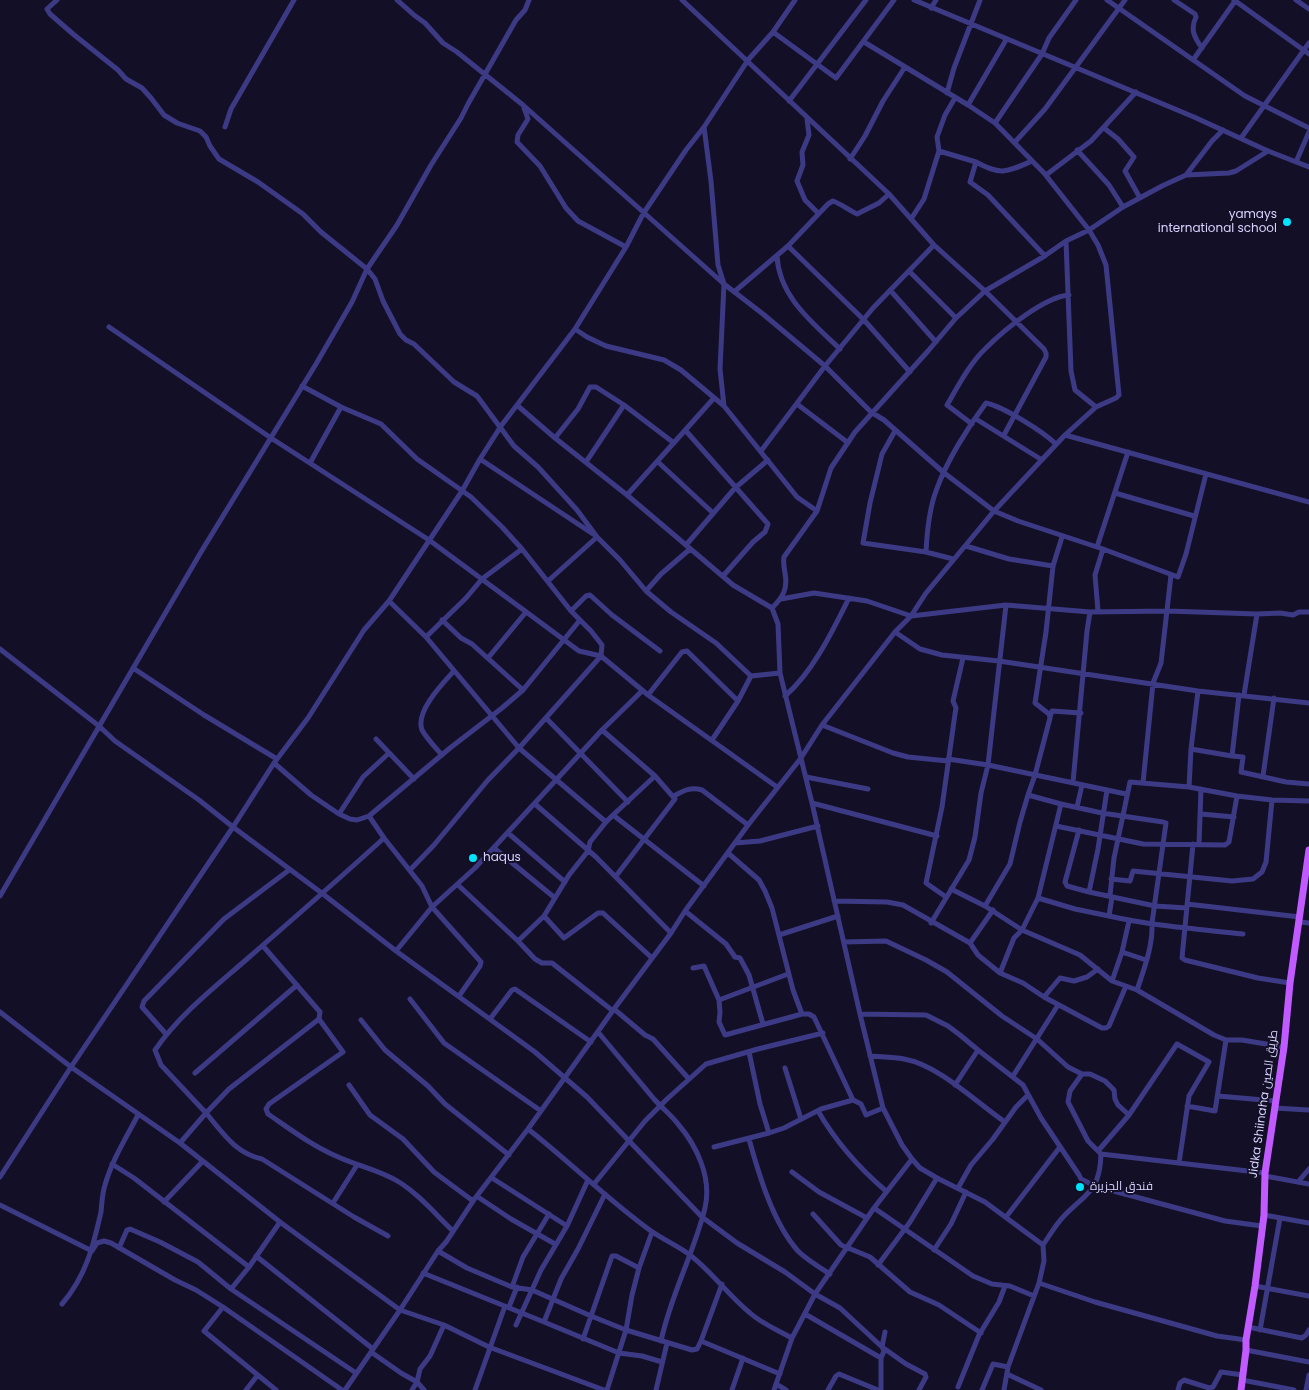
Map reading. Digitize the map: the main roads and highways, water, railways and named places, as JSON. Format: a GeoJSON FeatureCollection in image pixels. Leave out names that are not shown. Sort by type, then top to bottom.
{"type":"FeatureCollection","features":[{"type":"Feature","properties":{"kind":"main road","name":"Jidka Shiinaha طريق الصين"},"geometry":{"type":"LineString","coordinates":[[1241,1390],[1246,1340],[1264,1215],[1265,1174],[1284,1047],[1290,983],[1309,850]]}},
{"type":"Feature","properties":{"kind":"place","name":"yamays international school"},"geometry":{"type":"Point","coordinates":[1287,222]}},
{"type":"Feature","properties":{"kind":"place","name":"haqus"},"geometry":{"type":"Point","coordinates":[473,858]}},
{"type":"Feature","properties":{"kind":"place","name":"فندق الجزيرة"},"geometry":{"type":"Point","coordinates":[1080,1187]}}]}
